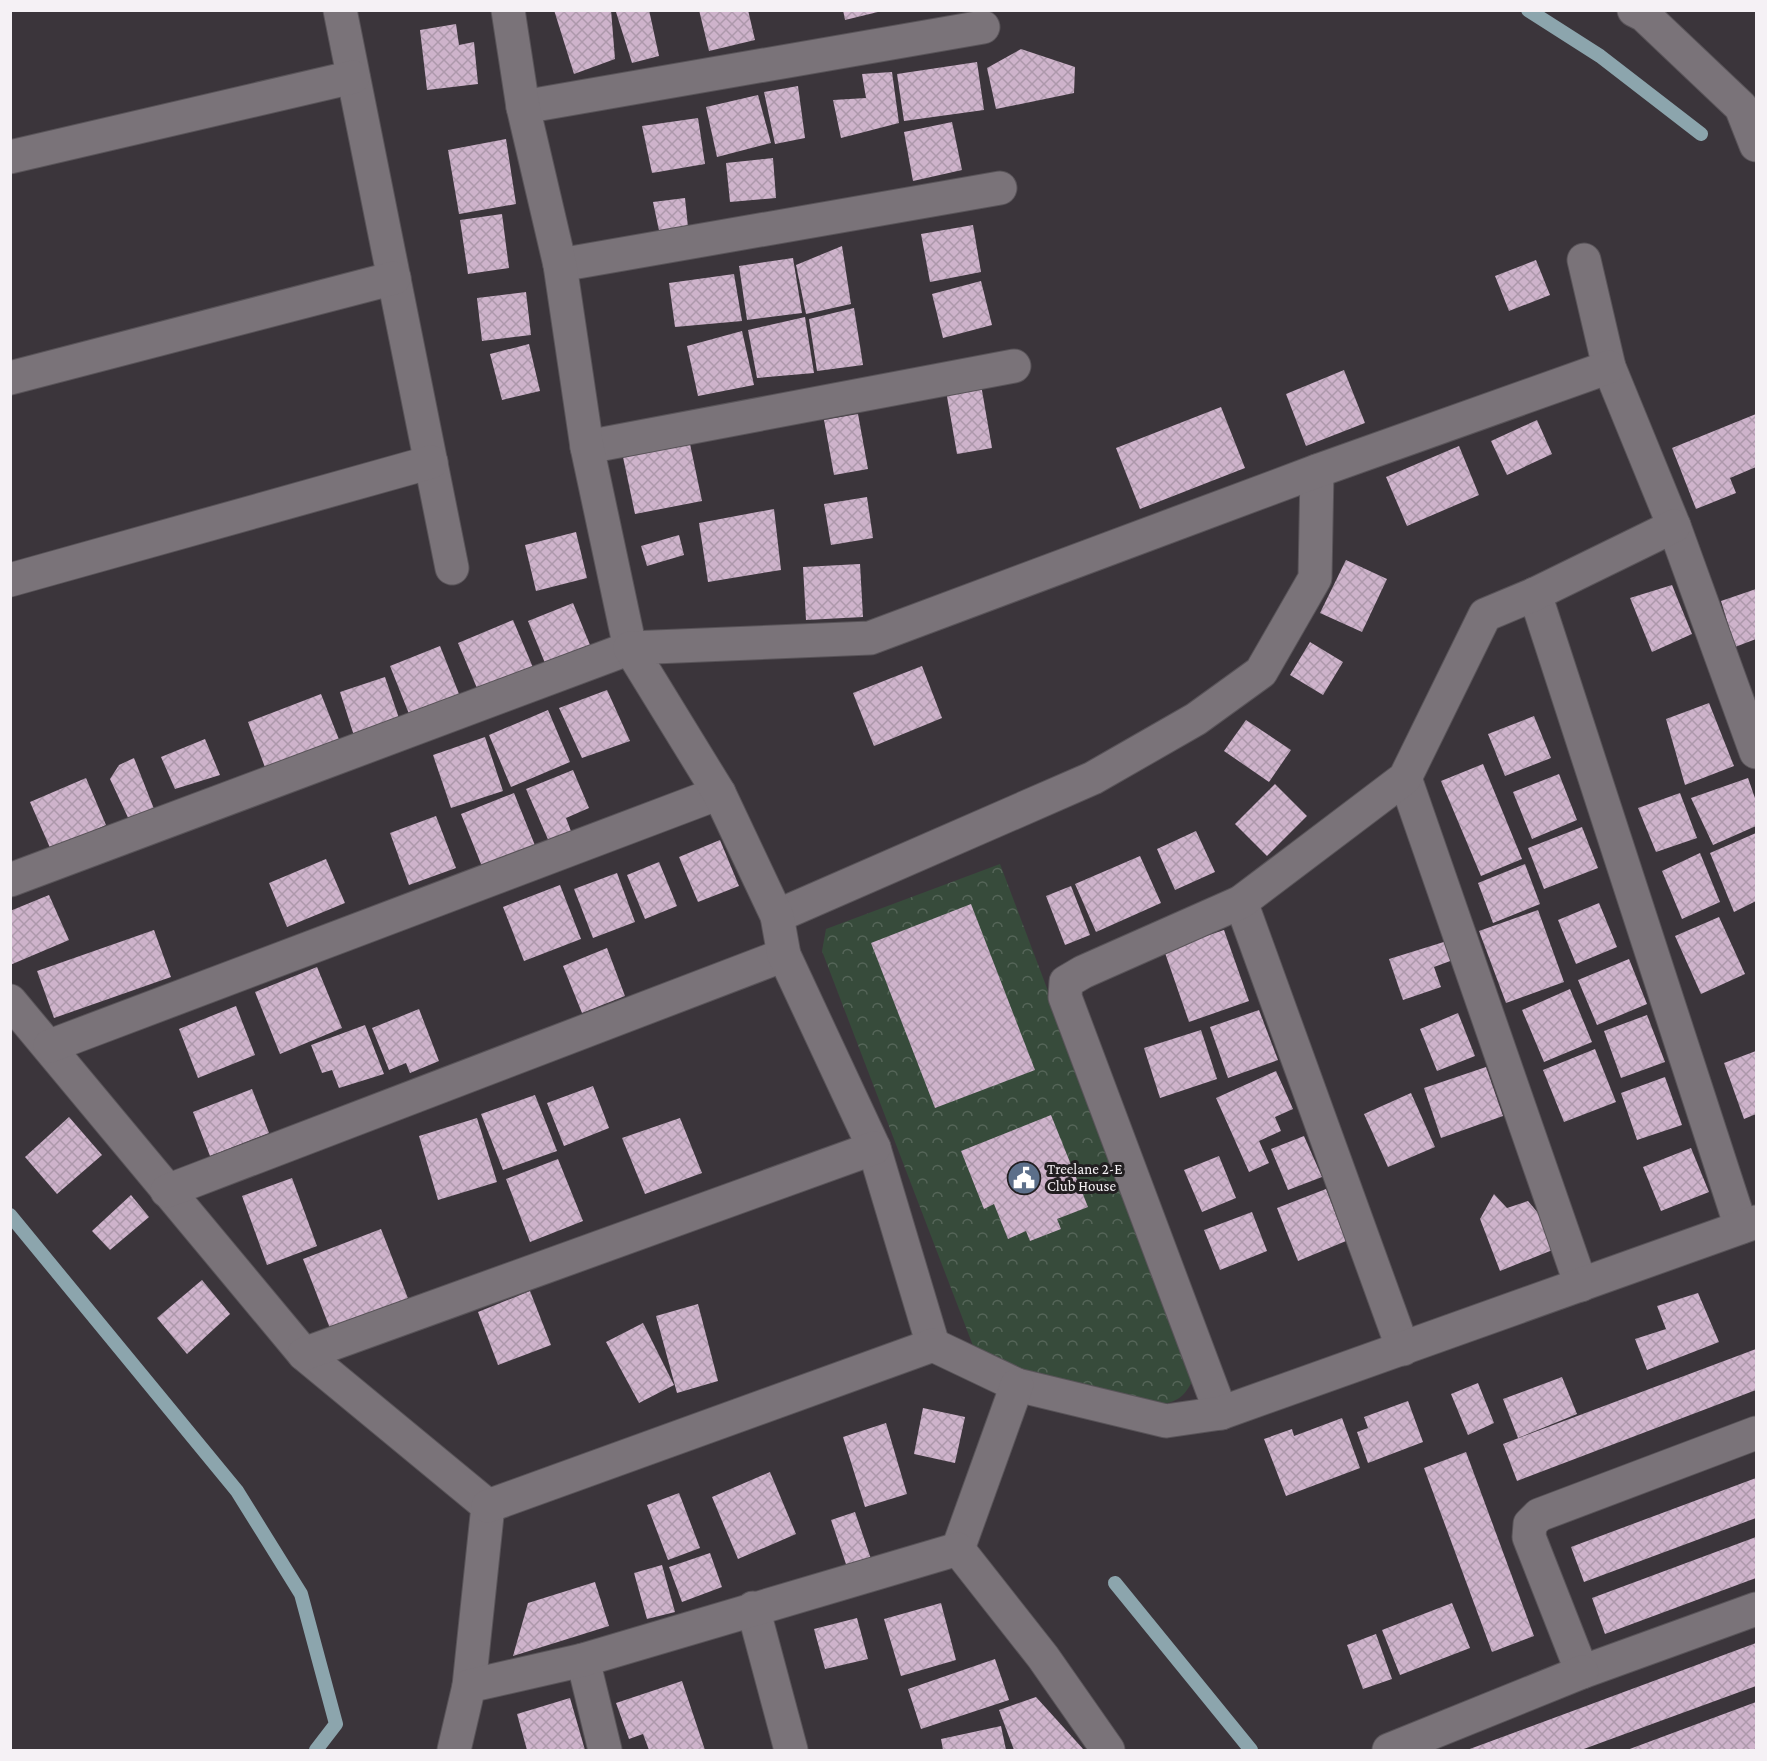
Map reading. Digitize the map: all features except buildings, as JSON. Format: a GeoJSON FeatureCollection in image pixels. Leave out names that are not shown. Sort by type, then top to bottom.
{"type":"FeatureCollection","features":[{"type":"Feature","properties":{"kind":"street"},"geometry":{"type":"LineString","coordinates":[[340,10],[452,568]]}},
{"type":"Feature","properties":{"kind":"street"},"geometry":{"type":"LineString","coordinates":[[508,10],[523,106],[560,265],[587,447],[630,648],[718,793],[777,916],[784,955],[874,1148],[933,1345]]}},
{"type":"Feature","properties":{"kind":"street"},"geometry":{"type":"LineString","coordinates":[[1634,10],[1644,15],[1742,107],[1756,145]]}},
{"type":"Feature","properties":{"kind":"street"},"geometry":{"type":"LineString","coordinates":[[523,106],[983,27]]}},
{"type":"Feature","properties":{"kind":"street"},"geometry":{"type":"LineString","coordinates":[[10,157],[353,77]]}},
{"type":"Feature","properties":{"kind":"street"},"geometry":{"type":"LineString","coordinates":[[560,265],[1000,188]]}},
{"type":"Feature","properties":{"kind":"street"},"geometry":{"type":"LineString","coordinates":[[1584,260],[1609,367],[1674,526],[1756,752]]}},
{"type":"Feature","properties":{"kind":"street"},"geometry":{"type":"LineString","coordinates":[[10,378],[394,278]]}},
{"type":"Feature","properties":{"kind":"street"},"geometry":{"type":"LineString","coordinates":[[587,447],[1014,366]]}},
{"type":"Feature","properties":{"kind":"street"},"geometry":{"type":"LineString","coordinates":[[10,880],[630,648],[870,638],[1317,471],[1609,367]]}},
{"type":"Feature","properties":{"kind":"street"},"geometry":{"type":"LineString","coordinates":[[10,580],[431,462]]}},
{"type":"Feature","properties":{"kind":"street"},"geometry":{"type":"LineString","coordinates":[[777,916],[1093,778],[1196,719],[1262,672],[1315,578],[1317,471]]}},
{"type":"Feature","properties":{"kind":"street"},"geometry":{"type":"LineString","coordinates":[[1221,1413],[1065,997],[1066,982],[1083,972],[1241,902],[1405,778],[1485,615],[1535,594],[1674,526]]}},
{"type":"Feature","properties":{"kind":"street"},"geometry":{"type":"LineString","coordinates":[[488,1506],[933,1345],[1017,1385],[1166,1421],[1221,1413],[1749,1225],[1535,594]]}},
{"type":"Feature","properties":{"kind":"street"},"geometry":{"type":"LineString","coordinates":[[1405,778],[1581,1285]]}},
{"type":"Feature","properties":{"kind":"street"},"geometry":{"type":"LineString","coordinates":[[50,1046],[718,793]]}},
{"type":"Feature","properties":{"kind":"street"},"geometry":{"type":"LineString","coordinates":[[1241,902],[1402,1349]]}},
{"type":"Feature","properties":{"kind":"street"},"geometry":{"type":"LineString","coordinates":[[167,1191],[784,955]]}},
{"type":"Feature","properties":{"kind":"street"},"geometry":{"type":"LineString","coordinates":[[10,1001],[50,1046],[167,1191],[304,1354],[488,1506]]}},
{"type":"Feature","properties":{"kind":"street"},"geometry":{"type":"LineString","coordinates":[[304,1354],[874,1148]]}},
{"type":"Feature","properties":{"kind":"street"},"geometry":{"type":"LineString","coordinates":[[958,1549],[1017,1385]]}},
{"type":"Feature","properties":{"kind":"street"},"geometry":{"type":"LineString","coordinates":[[1582,1672],[1529,1537],[1530,1524],[1539,1515],[1756,1433]]}},
{"type":"Feature","properties":{"kind":"street"},"geometry":{"type":"LineString","coordinates":[[454,1750],[469,1686],[488,1506]]}},
{"type":"Feature","properties":{"kind":"street"},"geometry":{"type":"LineString","coordinates":[[469,1686],[583,1660],[958,1549]]}},
{"type":"Feature","properties":{"kind":"street"},"geometry":{"type":"LineString","coordinates":[[958,1549],[1043,1658],[1108,1750]]}},
{"type":"Feature","properties":{"kind":"street"},"geometry":{"type":"LineString","coordinates":[[753,1608],[791,1750]]}},
{"type":"Feature","properties":{"kind":"street"},"geometry":{"type":"LineString","coordinates":[[1389,1750],[1582,1672],[1756,1609]]}},
{"type":"Feature","properties":{"kind":"street"},"geometry":{"type":"LineString","coordinates":[[583,1660],[605,1750]]}},
{"type":"Feature","properties":{"kind":"green space"},"geometry":{"type":"Polygon","coordinates":[[[1000,864],[1194,1377],[1184,1394],[1170,1402],[1156,1405],[980,1364],[822,951],[826,929],[1000,864]]]}},
{"type":"Feature","properties":{"kind":"waterway"},"geometry":{"type":"LineString","coordinates":[[1528,10],[1600,56],[1701,134]]}},
{"type":"Feature","properties":{"kind":"waterway"},"geometry":{"type":"LineString","coordinates":[[10,1215],[237,1491],[301,1594],[336,1724],[316,1750]]}},
{"type":"Feature","properties":{"kind":"waterway"},"geometry":{"type":"LineString","coordinates":[[1115,1583],[1251,1750]]}},
{"type":"Feature","properties":{"kind":"place","name":"Treelane 2-E Club House"},"geometry":{"type":"Point","coordinates":[1024,1178]}}]}
